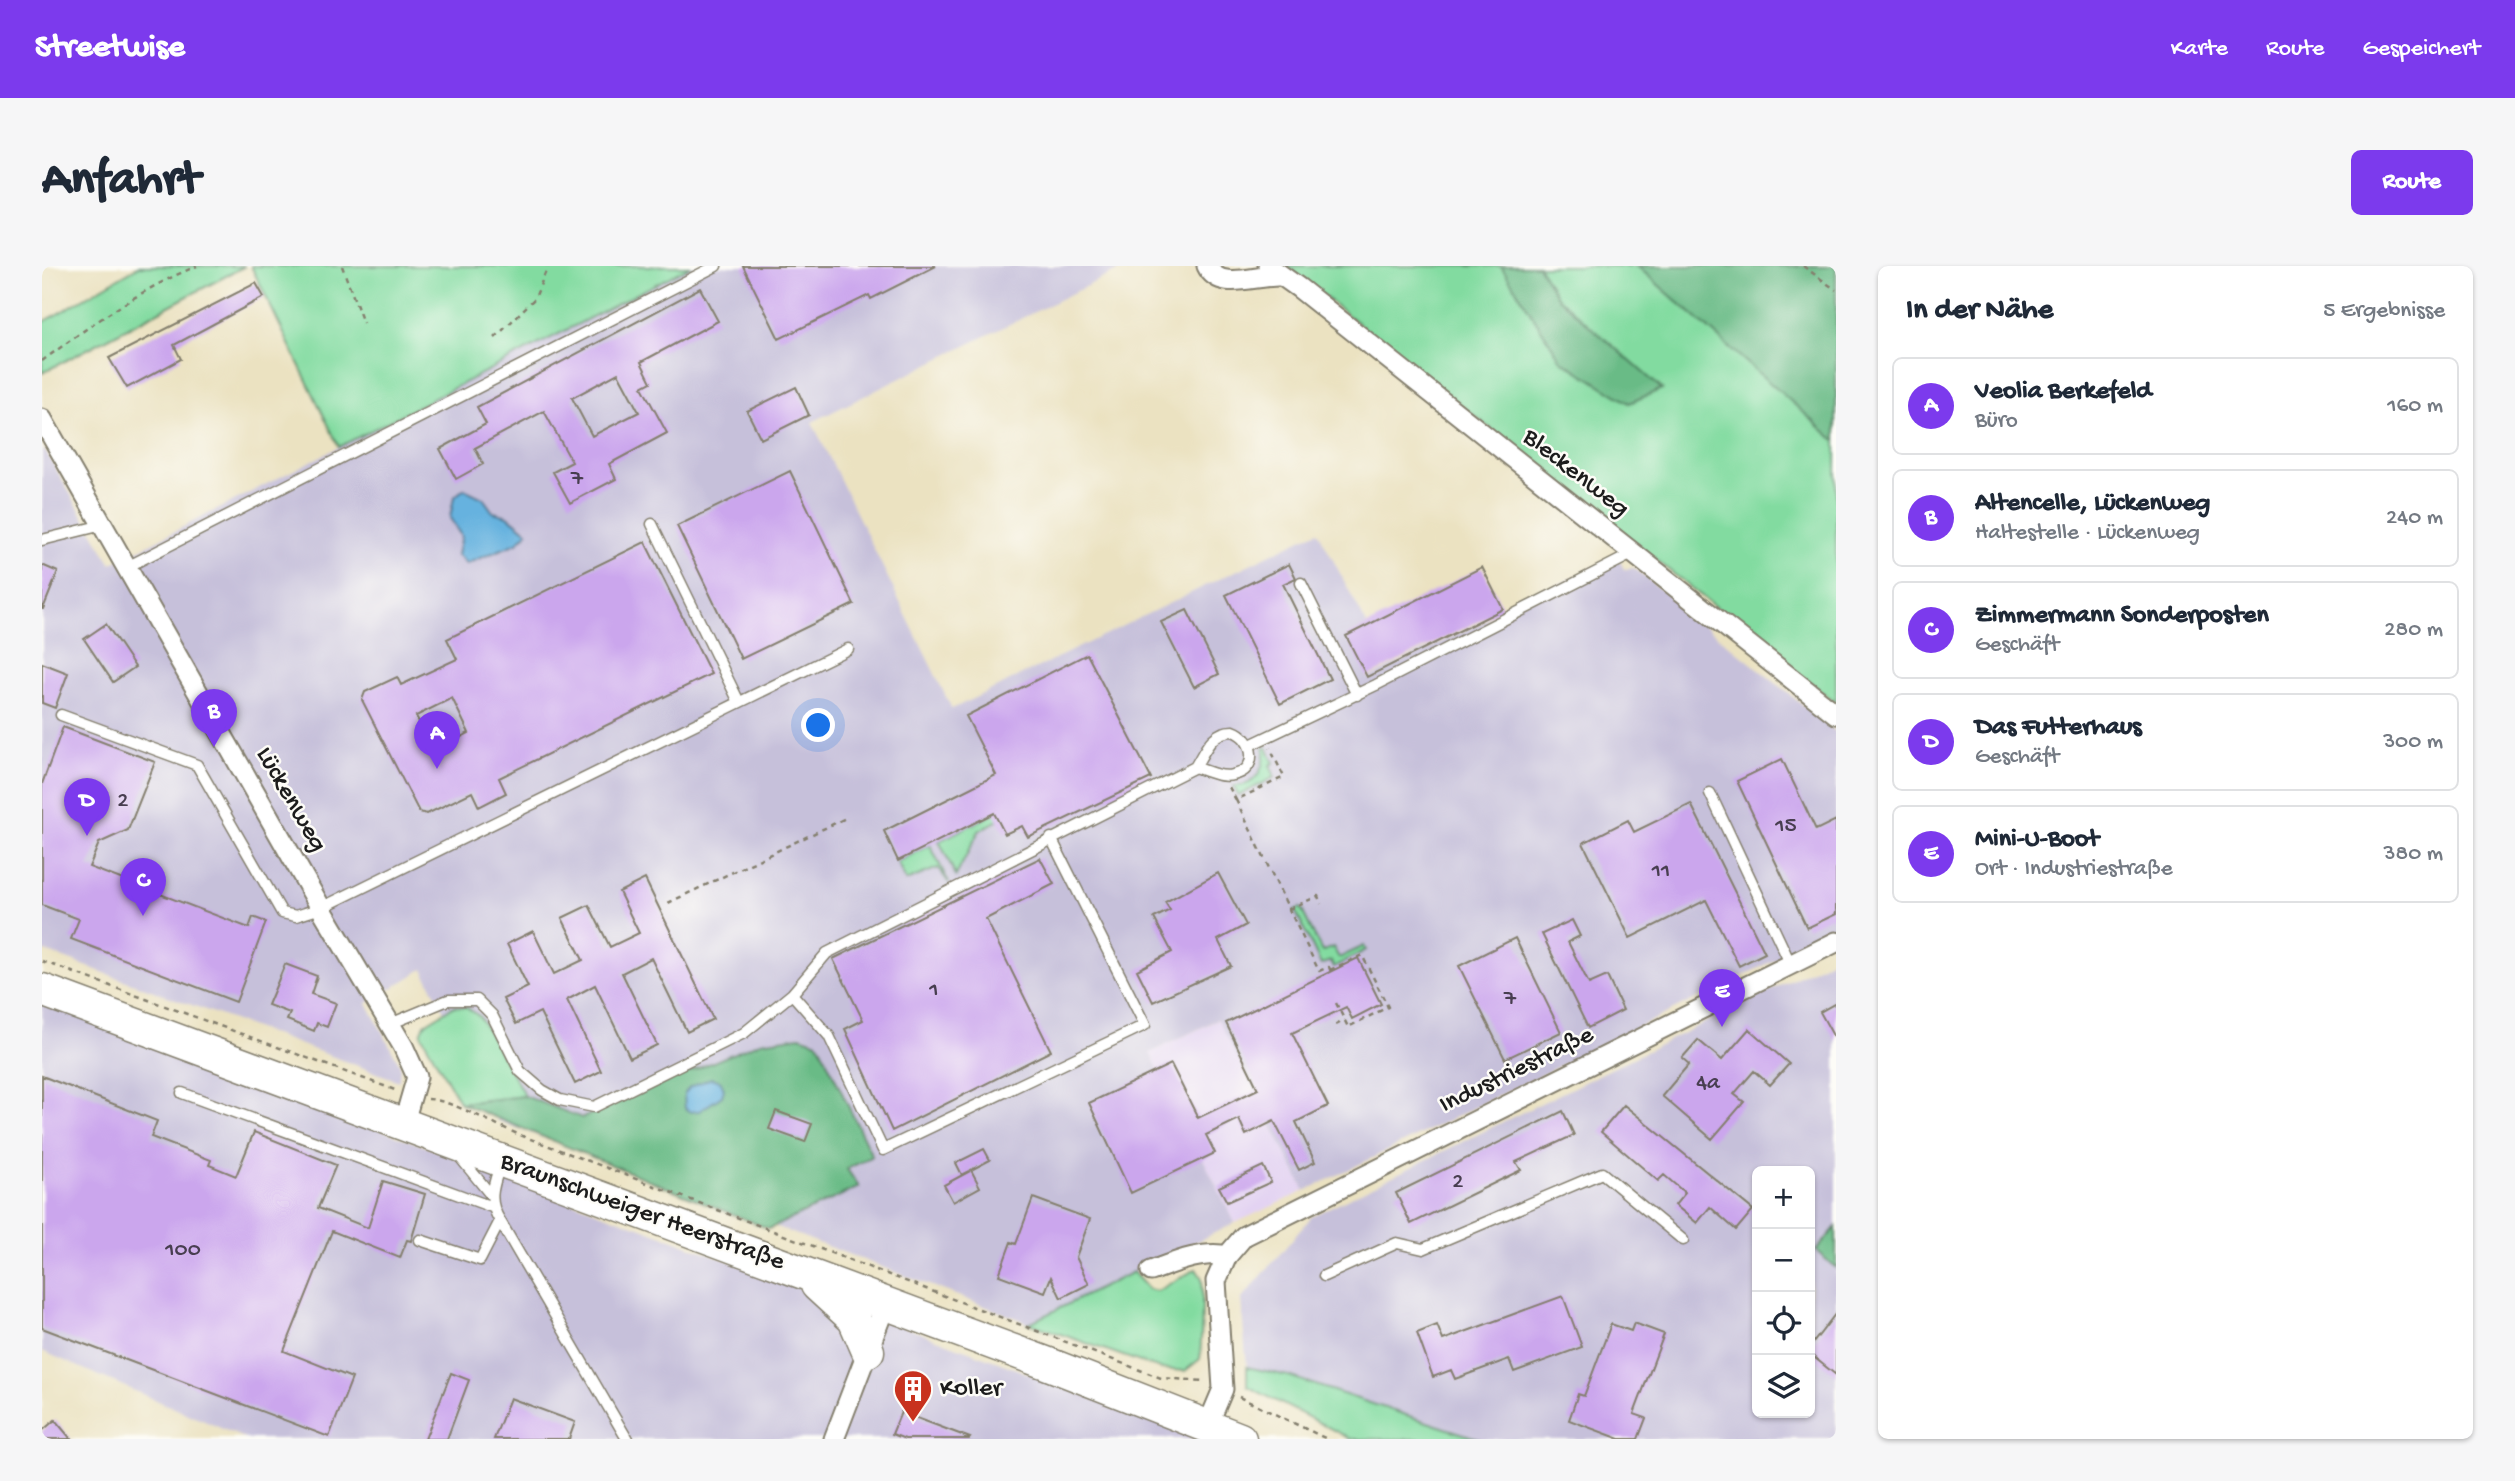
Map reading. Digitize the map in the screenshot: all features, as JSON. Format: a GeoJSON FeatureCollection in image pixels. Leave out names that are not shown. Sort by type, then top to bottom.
{"type":"FeatureCollection","features":[{"type":"Feature","properties":{"kind":"main road","name":"Braunschweiger Heerstraße"},"geometry":{"type":"LineString","coordinates":[[42,990],[802,1272],[1240,1439]]}},
{"type":"Feature","properties":{"kind":"main road"},"geometry":{"type":"LineString","coordinates":[[802,1272],[854,1319],[868,1351]]}},
{"type":"Feature","properties":{"kind":"street","name":"Bleckenweg"},"geometry":{"type":"LineString","coordinates":[[1207,266],[1210,273],[1223,281],[1274,271],[1836,714]]}},
{"type":"Feature","properties":{"kind":"street","name":"Lückenweg"},"geometry":{"type":"LineString","coordinates":[[42,419],[390,1024],[416,1077],[402,1125]]}},
{"type":"Feature","properties":{"kind":"street","name":"Industriestraße"},"geometry":{"type":"LineString","coordinates":[[1208,1427],[1223,1389],[1216,1281],[1227,1256],[1244,1236],[1836,942]]}},
{"type":"Feature","properties":{"kind":"street"},"geometry":{"type":"LineString","coordinates":[[1151,1271],[1177,1261],[1218,1254],[1227,1256]]}},
{"type":"Feature","properties":{"kind":"street"},"geometry":{"type":"LineString","coordinates":[[834,1439],[886,1304]]}},
{"type":"Feature","properties":{"kind":"lane"},"geometry":{"type":"LineString","coordinates":[[127,567],[716,266]]}},
{"type":"Feature","properties":{"kind":"lane"},"geometry":{"type":"LineString","coordinates":[[652,524],[739,702]]}},
{"type":"Feature","properties":{"kind":"lane"},"geometry":{"type":"LineString","coordinates":[[42,540],[103,525]]}},
{"type":"Feature","properties":{"kind":"lane"},"geometry":{"type":"LineString","coordinates":[[1250,745],[1357,695],[1633,553]]}},
{"type":"Feature","properties":{"kind":"lane"},"geometry":{"type":"LineString","coordinates":[[1301,583],[1357,695]]}},
{"type":"Feature","properties":{"kind":"lane"},"geometry":{"type":"LineString","coordinates":[[61,715],[197,765],[282,913],[296,916],[321,908],[848,649]]}},
{"type":"Feature","properties":{"kind":"lane"},"geometry":{"type":"LineString","coordinates":[[390,1024],[448,1000],[477,1000],[492,1015],[520,1071],[542,1090],[560,1100],[594,1107],[744,1033],[792,994],[827,953],[1195,767],[1217,734],[1233,731],[1240,733],[1250,745],[1251,759],[1243,771],[1223,775],[1195,767]]}},
{"type":"Feature","properties":{"kind":"lane"},"geometry":{"type":"LineString","coordinates":[[1710,793],[1791,965]]}},
{"type":"Feature","properties":{"kind":"lane"},"geometry":{"type":"LineString","coordinates":[[792,994],[829,1036],[883,1150],[1145,1025],[1051,838]]}},
{"type":"Feature","properties":{"kind":"lane"},"geometry":{"type":"LineString","coordinates":[[183,1093],[492,1207]]}},
{"type":"Feature","properties":{"kind":"lane"},"geometry":{"type":"LineString","coordinates":[[448,1142],[490,1194]]}},
{"type":"Feature","properties":{"kind":"lane"},"geometry":{"type":"LineString","coordinates":[[501,1162],[490,1194],[492,1207],[627,1439]]}},
{"type":"Feature","properties":{"kind":"lane"},"geometry":{"type":"LineString","coordinates":[[1324,1276],[1397,1243],[1423,1249],[1602,1173],[1683,1240]]}},
{"type":"Feature","properties":{"kind":"lane"},"geometry":{"type":"LineString","coordinates":[[420,1240],[480,1260],[500,1221]]}},
{"type":"Feature","properties":{"kind":"path"},"geometry":{"type":"LineString","coordinates":[[42,361],[167,278],[197,266]]}},
{"type":"Feature","properties":{"kind":"path"},"geometry":{"type":"LineString","coordinates":[[342,266],[363,323]]}},
{"type":"Feature","properties":{"kind":"path"},"geometry":{"type":"LineString","coordinates":[[495,338],[535,298],[548,266]]}},
{"type":"Feature","properties":{"kind":"path"},"geometry":{"type":"LineString","coordinates":[[1803,266],[1836,290]]}},
{"type":"Feature","properties":{"kind":"path"},"geometry":{"type":"LineString","coordinates":[[1236,800],[1284,777],[1266,738]]}},
{"type":"Feature","properties":{"kind":"path"},"geometry":{"type":"LineString","coordinates":[[1223,775],[1319,971],[1329,967],[1330,971],[1362,955],[1388,1007],[1348,1027],[1335,1001]]}},
{"type":"Feature","properties":{"kind":"path"},"geometry":{"type":"LineString","coordinates":[[668,903],[848,817]]}},
{"type":"Feature","properties":{"kind":"path"},"geometry":{"type":"LineString","coordinates":[[1289,909],[1318,896],[1321,904]]}},
{"type":"Feature","properties":{"kind":"path"},"geometry":{"type":"LineString","coordinates":[[42,961],[352,1076],[424,1100],[442,1099],[455,1108],[520,1135],[1161,1378],[1197,1378],[1328,1439]]}},
{"type":"Feature","properties":{"kind":"path"},"geometry":{"type":"LineString","coordinates":[[1336,1025],[1345,1020]]}},
{"type":"Feature","properties":{"kind":"shaded area"},"geometry":{"type":"Polygon","coordinates":[[[691,266],[1127,266],[812,422],[952,709],[1318,531],[1367,625],[1346,636],[1368,678],[1617,556],[1624,569],[1634,568],[1836,732],[1836,930],[1305,1191],[1218,1019],[1150,1053],[1235,1223],[1029,1323],[498,1121],[423,969],[367,1003],[400,1065],[399,1081],[42,950],[42,445],[111,564],[691,266]]]}},
{"type":"Feature","properties":{"kind":"shaded area"},"geometry":{"type":"Polygon","coordinates":[[[1836,958],[1836,1227],[1816,1251],[1836,1268],[1836,1439],[1479,1439],[1288,1376],[1247,1367],[1241,1300],[1312,1216],[1836,958]]]}},
{"type":"Feature","properties":{"kind":"shaded area"},"geometry":{"type":"Polygon","coordinates":[[[42,1002],[1202,1439],[246,1439],[42,1351],[42,1002]]]}},
{"type":"Feature","properties":{"kind":"shaded area"},"geometry":{"type":"Polygon","coordinates":[[[1219,1019],[1305,1191],[1235,1223],[1150,1053],[1219,1019]]]}},
{"type":"Feature","properties":{"kind":"green space"},"geometry":{"type":"Polygon","coordinates":[[[139,266],[245,266],[42,373],[42,323],[139,266]]]}},
{"type":"Feature","properties":{"kind":"green space"},"geometry":{"type":"Polygon","coordinates":[[[251,266],[691,266],[339,447],[251,266]]]}},
{"type":"Feature","properties":{"kind":"green space"},"geometry":{"type":"Polygon","coordinates":[[[1286,266],[1501,266],[1629,403],[1661,389],[1558,298],[1538,266],[1637,266],[1836,441],[1836,703],[1286,266]]]}},
{"type":"Feature","properties":{"kind":"green space"},"geometry":{"type":"Polygon","coordinates":[[[1501,266],[1538,266],[1558,298],[1662,389],[1629,403],[1561,360],[1501,266]]]}},
{"type":"Feature","properties":{"kind":"green space"},"geometry":{"type":"Polygon","coordinates":[[[1637,266],[1836,266],[1836,441],[1637,266]]]}},
{"type":"Feature","properties":{"kind":"green space"},"geometry":{"type":"Polygon","coordinates":[[[1267,747],[1274,763],[1270,765],[1275,777],[1238,796],[1234,786],[1248,783],[1258,775],[1263,763],[1264,748],[1267,747]]]}},
{"type":"Feature","properties":{"kind":"green space"},"geometry":{"type":"Polygon","coordinates":[[[1011,805],[1014,811],[979,831],[956,876],[939,841],[1011,805]]]}},
{"type":"Feature","properties":{"kind":"green space"},"geometry":{"type":"Polygon","coordinates":[[[930,845],[949,883],[938,868],[906,881],[897,862],[930,845]]]}},
{"type":"Feature","properties":{"kind":"green space"},"geometry":{"type":"Polygon","coordinates":[[[1301,908],[1322,952],[1333,947],[1339,958],[1364,946],[1366,950],[1334,967],[1331,961],[1321,965],[1295,910],[1301,908]]]}},
{"type":"Feature","properties":{"kind":"green space"},"geometry":{"type":"Polygon","coordinates":[[[454,1006],[466,1007],[479,1016],[525,1096],[460,1103],[421,1034],[425,1024],[454,1006]]]}},
{"type":"Feature","properties":{"kind":"green space"},"geometry":{"type":"Polygon","coordinates":[[[800,1036],[818,1042],[872,1156],[847,1169],[859,1187],[769,1229],[460,1103],[525,1096],[582,1118],[760,1042],[800,1036]]]}},
{"type":"Feature","properties":{"kind":"green space"},"geometry":{"type":"Polygon","coordinates":[[[1836,1227],[1836,1268],[1816,1251],[1836,1227]]]}},
{"type":"Feature","properties":{"kind":"green space"},"geometry":{"type":"Polygon","coordinates":[[[1196,1269],[1202,1278],[1200,1359],[1185,1371],[1160,1369],[1029,1323],[1133,1272],[1148,1289],[1157,1291],[1196,1269]]]}},
{"type":"Feature","properties":{"kind":"green space"},"geometry":{"type":"Polygon","coordinates":[[[1247,1367],[1288,1376],[1479,1439],[1351,1439],[1247,1386],[1247,1367]]]}},
{"type":"Feature","properties":{"kind":"water"},"geometry":{"type":"Polygon","coordinates":[[[464,489],[483,498],[493,512],[508,516],[528,532],[517,543],[466,564],[457,555],[461,536],[450,518],[454,497],[464,489]]]}},
{"type":"Feature","properties":{"kind":"water"},"geometry":{"type":"Polygon","coordinates":[[[711,1078],[721,1081],[724,1089],[722,1096],[699,1111],[690,1112],[685,1108],[684,1094],[690,1087],[711,1078]]]}},
{"type":"Feature","properties":{"kind":"building"},"geometry":{"type":"Polygon","coordinates":[[[743,266],[936,266],[871,299],[869,295],[779,339],[743,266]]]}},
{"type":"Feature","properties":{"kind":"building"},"geometry":{"type":"Polygon","coordinates":[[[256,283],[264,297],[174,345],[181,359],[127,388],[109,358],[256,283]]]}},
{"type":"Feature","properties":{"kind":"building"},"geometry":{"type":"Polygon","coordinates":[[[700,288],[718,321],[641,362],[651,382],[642,387],[667,433],[609,464],[616,479],[570,503],[553,472],[572,462],[544,411],[475,448],[483,464],[456,479],[440,449],[486,424],[477,407],[700,288]],[[618,373],[572,398],[592,436],[639,412],[618,373]]]}},
{"type":"Feature","properties":{"kind":"building"},"geometry":{"type":"Polygon","coordinates":[[[796,387],[809,415],[761,439],[747,411],[796,387]]]}},
{"type":"Feature","properties":{"kind":"building"},"geometry":{"type":"Polygon","coordinates":[[[790,471],[854,604],[741,659],[677,526],[790,471]]]}},
{"type":"Feature","properties":{"kind":"building"},"geometry":{"type":"Polygon","coordinates":[[[645,542],[711,674],[499,778],[506,793],[479,807],[472,792],[427,814],[419,812],[362,700],[365,692],[397,677],[401,685],[457,659],[447,639],[645,542]],[[452,698],[416,716],[433,751],[469,733],[452,698]]]}},
{"type":"Feature","properties":{"kind":"building"},"geometry":{"type":"Polygon","coordinates":[[[1289,564],[1296,578],[1283,584],[1330,679],[1280,704],[1226,595],[1289,564]]]}},
{"type":"Feature","properties":{"kind":"building"},"geometry":{"type":"Polygon","coordinates":[[[42,565],[58,572],[43,609],[42,609],[42,565]]]}},
{"type":"Feature","properties":{"kind":"building"},"geometry":{"type":"Polygon","coordinates":[[[1482,567],[1503,609],[1367,677],[1346,636],[1482,567]]]}},
{"type":"Feature","properties":{"kind":"building"},"geometry":{"type":"Polygon","coordinates":[[[1187,610],[1219,674],[1194,687],[1161,622],[1187,610]]]}},
{"type":"Feature","properties":{"kind":"building"},"geometry":{"type":"Polygon","coordinates":[[[106,624],[135,667],[113,682],[84,639],[106,624]]]}},
{"type":"Feature","properties":{"kind":"building"},"geometry":{"type":"Polygon","coordinates":[[[1087,654],[1151,778],[1028,837],[1022,826],[1005,834],[994,813],[898,861],[884,831],[996,775],[966,716],[1087,654]]]}},
{"type":"Feature","properties":{"kind":"building"},"geometry":{"type":"Polygon","coordinates":[[[42,663],[68,673],[55,708],[42,703],[42,663]]]}},
{"type":"Feature","properties":{"kind":"building"},"geometry":{"type":"Polygon","coordinates":[[[63,727],[155,762],[128,830],[99,843],[89,867],[249,928],[253,917],[266,922],[236,1002],[71,939],[79,919],[42,905],[42,784],[63,727]]]}},
{"type":"Feature","properties":{"kind":"building"},"geometry":{"type":"Polygon","coordinates":[[[1782,759],[1816,830],[1836,820],[1836,914],[1807,928],[1737,781],[1782,759]]]}},
{"type":"Feature","properties":{"kind":"building"},"geometry":{"type":"Polygon","coordinates":[[[1691,804],[1765,953],[1739,966],[1706,900],[1630,938],[1583,843],[1628,820],[1634,832],[1691,804]]]}},
{"type":"Feature","properties":{"kind":"building"},"geometry":{"type":"Polygon","coordinates":[[[1040,858],[1054,884],[986,919],[1051,1051],[892,1131],[845,1029],[863,1020],[833,959],[1040,858]]]}},
{"type":"Feature","properties":{"kind":"building"},"geometry":{"type":"Polygon","coordinates":[[[1218,873],[1246,925],[1218,940],[1231,966],[1153,1002],[1137,970],[1172,952],[1154,918],[1170,910],[1165,902],[1218,873]]]}},
{"type":"Feature","properties":{"kind":"building"},"geometry":{"type":"Polygon","coordinates":[[[645,879],[713,1019],[687,1032],[651,958],[622,973],[657,1045],[630,1058],[595,985],[567,1000],[601,1071],[575,1084],[540,1012],[516,1024],[503,999],[528,987],[507,944],[533,931],[554,974],[583,960],[562,918],[589,905],[610,947],[639,933],[619,892],[645,879]]]}},
{"type":"Feature","properties":{"kind":"building"},"geometry":{"type":"Polygon","coordinates":[[[1572,920],[1580,936],[1568,942],[1589,984],[1607,976],[1623,1010],[1588,1028],[1542,934],[1572,920]]]}},
{"type":"Feature","properties":{"kind":"building"},"geometry":{"type":"Polygon","coordinates":[[[1515,938],[1561,1032],[1505,1059],[1459,966],[1515,938]]]}},
{"type":"Feature","properties":{"kind":"building"},"geometry":{"type":"Polygon","coordinates":[[[1358,958],[1381,1004],[1352,1019],[1346,1007],[1292,1033],[1328,1106],[1296,1122],[1315,1162],[1299,1170],[1274,1121],[1246,1135],[1239,1119],[1206,1135],[1215,1153],[1131,1193],[1089,1103],[1171,1064],[1198,1118],[1258,1089],[1226,1023],[1358,958]]]}},
{"type":"Feature","properties":{"kind":"building"},"geometry":{"type":"Polygon","coordinates":[[[285,964],[317,976],[311,994],[336,1003],[327,1027],[317,1023],[314,1031],[287,1020],[290,1013],[268,1005],[285,964]]]}},
{"type":"Feature","properties":{"kind":"building"},"geometry":{"type":"Polygon","coordinates":[[[1836,1003],[1836,1041],[1820,1012],[1836,1003]]]}},
{"type":"Feature","properties":{"kind":"building"},"geometry":{"type":"Polygon","coordinates":[[[1749,1029],[1789,1064],[1770,1085],[1754,1071],[1734,1094],[1744,1102],[1712,1139],[1662,1096],[1689,1064],[1682,1058],[1698,1040],[1722,1060],[1749,1029]]]}},
{"type":"Feature","properties":{"kind":"building"},"geometry":{"type":"Polygon","coordinates":[[[42,1076],[157,1121],[151,1137],[211,1160],[209,1165],[236,1176],[254,1132],[336,1165],[318,1208],[368,1228],[383,1181],[425,1194],[411,1241],[407,1240],[400,1258],[332,1231],[284,1351],[352,1378],[329,1437],[42,1328],[42,1076]]]}},
{"type":"Feature","properties":{"kind":"building"},"geometry":{"type":"Polygon","coordinates":[[[1624,1105],[1752,1211],[1736,1230],[1710,1207],[1697,1223],[1675,1205],[1685,1193],[1664,1175],[1658,1181],[1601,1132],[1624,1105]]]}},
{"type":"Feature","properties":{"kind":"building"},"geometry":{"type":"Polygon","coordinates":[[[776,1111],[812,1124],[805,1142],[769,1129],[776,1111]]]}},
{"type":"Feature","properties":{"kind":"building"},"geometry":{"type":"Polygon","coordinates":[[[1563,1111],[1574,1135],[1516,1162],[1521,1170],[1411,1224],[1396,1193],[1563,1111]]]}},
{"type":"Feature","properties":{"kind":"building"},"geometry":{"type":"Polygon","coordinates":[[[984,1149],[990,1160],[971,1170],[980,1187],[953,1202],[944,1185],[970,1171],[962,1175],[956,1163],[984,1149]]]}},
{"type":"Feature","properties":{"kind":"building"},"geometry":{"type":"Polygon","coordinates":[[[1263,1166],[1271,1182],[1227,1202],[1219,1187],[1263,1166]]]}},
{"type":"Feature","properties":{"kind":"building"},"geometry":{"type":"Polygon","coordinates":[[[1033,1198],[1090,1219],[1076,1257],[1089,1284],[1061,1298],[1051,1277],[1045,1292],[999,1275],[1011,1242],[1016,1244],[1033,1198]]]}},
{"type":"Feature","properties":{"kind":"building"},"geometry":{"type":"Polygon","coordinates":[[[1563,1296],[1582,1347],[1514,1372],[1509,1359],[1455,1379],[1451,1370],[1433,1377],[1417,1333],[1437,1325],[1443,1340],[1563,1296]]]}},
{"type":"Feature","properties":{"kind":"building"},"geometry":{"type":"Polygon","coordinates":[[[1836,1313],[1836,1375],[1815,1358],[1815,1340],[1836,1313]]]}},
{"type":"Feature","properties":{"kind":"building"},"geometry":{"type":"Polygon","coordinates":[[[1634,1323],[1664,1334],[1634,1414],[1646,1418],[1638,1439],[1620,1439],[1569,1420],[1578,1394],[1584,1396],[1611,1324],[1631,1331],[1634,1323]]]}},
{"type":"Feature","properties":{"kind":"building"},"geometry":{"type":"Polygon","coordinates":[[[451,1373],[469,1380],[447,1439],[425,1439],[451,1373]]]}},
{"type":"Feature","properties":{"kind":"building"},"geometry":{"type":"Polygon","coordinates":[[[510,1398],[575,1422],[569,1439],[494,1439],[510,1398]]]}},
{"type":"Feature","properties":{"kind":"building","name":"Koller"},"geometry":{"type":"Polygon","coordinates":[[[901,1412],[970,1438],[905,1439],[892,1434],[901,1412]]]}},
{"type":"Feature","properties":{"kind":"building"},"geometry":{"type":"Polygon","coordinates":[[[55,1420],[71,1439],[42,1439],[42,1431],[55,1420]]]}},
{"type":"Feature","properties":{"kind":"place","name":"Altencelle, Lückenweg"},"geometry":{"type":"Point","coordinates":[214,747]}},
{"type":"Feature","properties":{"kind":"place","name":"Veolia Berkefeld"},"geometry":{"type":"Point","coordinates":[437,769]}},
{"type":"Feature","properties":{"kind":"place","name":"Das Futterhaus"},"geometry":{"type":"Point","coordinates":[87,836]}},
{"type":"Feature","properties":{"kind":"place","name":"Zimmermann Sonderposten"},"geometry":{"type":"Point","coordinates":[143,916]}},
{"type":"Feature","properties":{"kind":"place","name":"Mini-U-Boot"},"geometry":{"type":"Point","coordinates":[1722,1027]}},
{"type":"Feature","properties":{"kind":"place","name":"Koller"},"geometry":{"type":"Point","coordinates":[913,1423]}}]}
